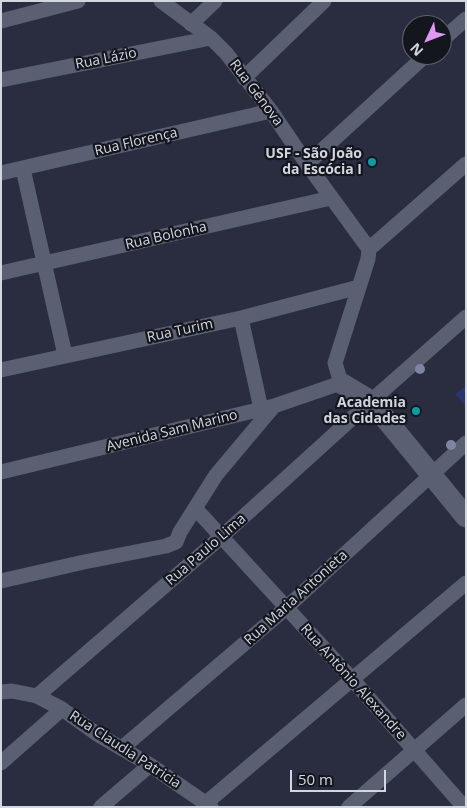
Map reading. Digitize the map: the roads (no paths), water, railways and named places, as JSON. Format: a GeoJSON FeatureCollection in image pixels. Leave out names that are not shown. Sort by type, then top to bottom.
{"type":"FeatureCollection","features":[{"type":"Feature","properties":{"kind":"street"},"geometry":{"type":"LineString","coordinates":[[1,21],[78,1]]}},
{"type":"Feature","properties":{"kind":"street","name":"Rua Gênova"},"geometry":{"type":"LineString","coordinates":[[161,1],[212,38],[226,53],[272,111],[307,164],[369,249]]}},
{"type":"Feature","properties":{"kind":"street"},"geometry":{"type":"LineString","coordinates":[[191,24],[215,1]]}},
{"type":"Feature","properties":{"kind":"street"},"geometry":{"type":"LineString","coordinates":[[244,78],[324,1]]}},
{"type":"Feature","properties":{"kind":"street"},"geometry":{"type":"LineString","coordinates":[[452,31],[466,19]]}},
{"type":"Feature","properties":{"kind":"street","name":"Rua Lázio"},"geometry":{"type":"LineString","coordinates":[[1,80],[212,38]]}},
{"type":"Feature","properties":{"kind":"street"},"geometry":{"type":"LineString","coordinates":[[307,164],[415,65]]}},
{"type":"Feature","properties":{"kind":"street","name":"Rua Florença"},"geometry":{"type":"LineString","coordinates":[[1,174],[272,111]]}},
{"type":"Feature","properties":{"kind":"street"},"geometry":{"type":"LineString","coordinates":[[466,164],[369,249],[368,259],[335,363],[341,383],[371,401],[466,517]]}},
{"type":"Feature","properties":{"kind":"street"},"geometry":{"type":"LineString","coordinates":[[23,169],[65,355]]}},
{"type":"Feature","properties":{"kind":"street","name":"Rua Bolonha"},"geometry":{"type":"LineString","coordinates":[[1,273],[331,198]]}},
{"type":"Feature","properties":{"kind":"street","name":"Rua Turim"},"geometry":{"type":"LineString","coordinates":[[1,370],[241,318],[359,287]]}},
{"type":"Feature","properties":{"kind":"street","name":"Rua Paulo Lima"},"geometry":{"type":"LineString","coordinates":[[38,696],[220,538],[466,317]]}},
{"type":"Feature","properties":{"kind":"street"},"geometry":{"type":"LineString","coordinates":[[1,581],[166,546],[176,542],[180,532],[216,475],[268,407],[241,318]]}},
{"type":"Feature","properties":{"kind":"street","name":"Avenida Sam Marino"},"geometry":{"type":"LineString","coordinates":[[1,472],[268,407],[341,383]]}},
{"type":"Feature","properties":{"kind":"street","name":"Rua Maria Antonieta"},"geometry":{"type":"LineString","coordinates":[[122,748],[286,608],[466,443]]}},
{"type":"Feature","properties":{"kind":"street","name":"Rua Antônio Alexandre"},"geometry":{"type":"LineString","coordinates":[[195,508],[220,538],[352,679],[464,807]]}},
{"type":"Feature","properties":{"kind":"street"},"geometry":{"type":"LineString","coordinates":[[208,805],[352,679],[466,583]]}},
{"type":"Feature","properties":{"kind":"street","name":"Rua Claudia Patricia"},"geometry":{"type":"LineString","coordinates":[[1,692],[12,691],[38,696],[62,709],[97,734],[150,765],[208,805]]}},
{"type":"Feature","properties":{"kind":"street"},"geometry":{"type":"LineString","coordinates":[[349,807],[466,704]]}},
{"type":"Feature","properties":{"kind":"street"},"geometry":{"type":"LineString","coordinates":[[1,763],[62,709]]}},
{"type":"Feature","properties":{"kind":"street"},"geometry":{"type":"LineString","coordinates":[[101,807],[150,765]]}},
{"type":"Feature","properties":{"kind":"place","name":"USF - São João da Escócia I"},"geometry":{"type":"Point","coordinates":[372,162]}},
{"type":"Feature","properties":{"kind":"place","name":"Academia das Cidades"},"geometry":{"type":"Point","coordinates":[416,411]}}]}
